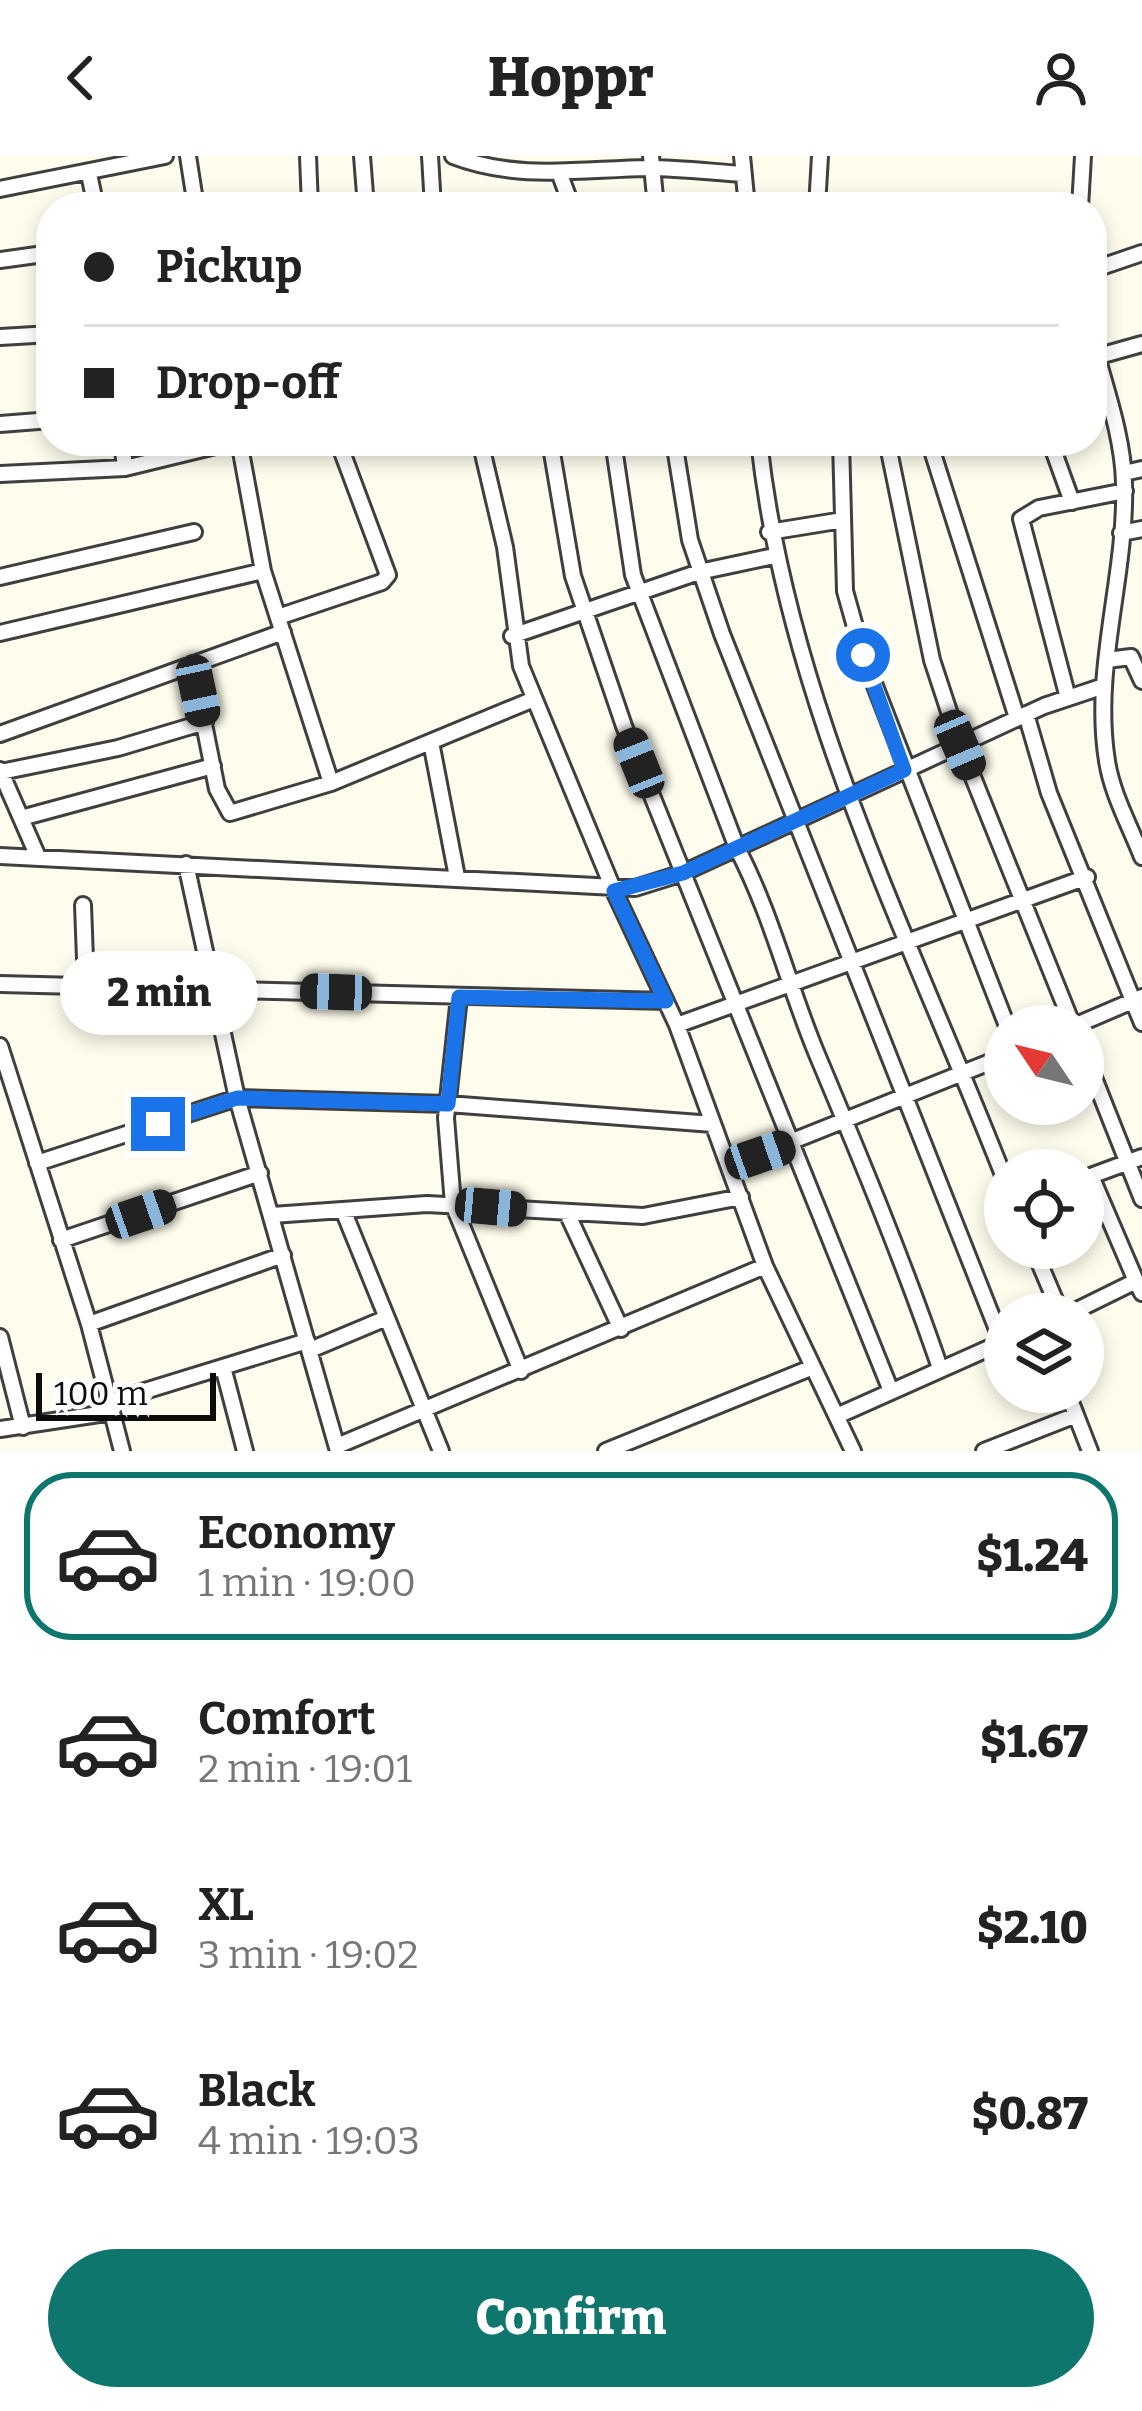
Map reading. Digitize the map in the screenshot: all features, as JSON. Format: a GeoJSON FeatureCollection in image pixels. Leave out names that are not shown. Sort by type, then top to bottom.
{"type":"FeatureCollection","features":[{"type":"Feature","properties":{"kind":"street"},"geometry":{"type":"LineString","coordinates":[[0,189],[89,174],[107,163],[165,156]]}},
{"type":"Feature","properties":{"kind":"street"},"geometry":{"type":"LineString","coordinates":[[188,156],[194,192]]}},
{"type":"Feature","properties":{"kind":"street"},"geometry":{"type":"LineString","coordinates":[[308,156],[309,192]]}},
{"type":"Feature","properties":{"kind":"street"},"geometry":{"type":"LineString","coordinates":[[362,156],[365,192]]}},
{"type":"Feature","properties":{"kind":"street"},"geometry":{"type":"LineString","coordinates":[[430,156],[433,192]]}},
{"type":"Feature","properties":{"kind":"street"},"geometry":{"type":"LineString","coordinates":[[453,156],[481,166],[535,172],[651,162],[742,174]]}},
{"type":"Feature","properties":{"kind":"street"},"geometry":{"type":"LineString","coordinates":[[535,172],[540,156]]}},
{"type":"Feature","properties":{"kind":"street"},"geometry":{"type":"LineString","coordinates":[[742,156],[745,192]]}},
{"type":"Feature","properties":{"kind":"street"},"geometry":{"type":"LineString","coordinates":[[818,192],[820,156]]}},
{"type":"Feature","properties":{"kind":"street"},"geometry":{"type":"LineString","coordinates":[[1081,192],[1083,156]]}},
{"type":"Feature","properties":{"kind":"street"},"geometry":{"type":"LineString","coordinates":[[651,162],[654,192]]}},
{"type":"Feature","properties":{"kind":"street"},"geometry":{"type":"LineString","coordinates":[[560,172],[567,192]]}},
{"type":"Feature","properties":{"kind":"street"},"geometry":{"type":"LineString","coordinates":[[89,174],[93,192]]}},
{"type":"Feature","properties":{"kind":"street"},"geometry":{"type":"LineString","coordinates":[[1107,266],[1142,253]]}},
{"type":"Feature","properties":{"kind":"street"},"geometry":{"type":"LineString","coordinates":[[0,260],[36,255]]}},
{"type":"Feature","properties":{"kind":"street"},"geometry":{"type":"LineString","coordinates":[[0,337],[36,335]]}},
{"type":"Feature","properties":{"kind":"street"},"geometry":{"type":"LineString","coordinates":[[1107,353],[1142,344]]}},
{"type":"Feature","properties":{"kind":"street"},"geometry":{"type":"LineString","coordinates":[[1107,407],[1125,491],[1104,686],[1108,766],[1142,857]]}},
{"type":"Feature","properties":{"kind":"street"},"geometry":{"type":"LineString","coordinates":[[0,424],[36,421]]}},
{"type":"Feature","properties":{"kind":"street"},"geometry":{"type":"LineString","coordinates":[[124,456],[125,468]]}},
{"type":"Feature","properties":{"kind":"street"},"geometry":{"type":"LineString","coordinates":[[0,474],[125,468],[175,456]]}},
{"type":"Feature","properties":{"kind":"street"},"geometry":{"type":"LineString","coordinates":[[240,456],[263,571],[331,783]]}},
{"type":"Feature","properties":{"kind":"street"},"geometry":{"type":"LineString","coordinates":[[0,734],[192,664],[382,582],[388,575],[344,456]]}},
{"type":"Feature","properties":{"kind":"street"},"geometry":{"type":"LineString","coordinates":[[484,456],[505,547],[512,636],[534,699],[614,891],[677,1025],[765,1265],[853,1451]]}},
{"type":"Feature","properties":{"kind":"street"},"geometry":{"type":"LineString","coordinates":[[553,456],[585,614],[789,1145],[891,1391]]}},
{"type":"Feature","properties":{"kind":"street"},"geometry":{"type":"LineString","coordinates":[[615,456],[633,575],[940,1368]]}},
{"type":"Feature","properties":{"kind":"street"},"geometry":{"type":"LineString","coordinates":[[677,456],[699,572],[847,962],[984,1293]]}},
{"type":"Feature","properties":{"kind":"street"},"geometry":{"type":"LineString","coordinates":[[761,456],[775,556],[848,794],[993,1149]]}},
{"type":"Feature","properties":{"kind":"street"},"geometry":{"type":"LineString","coordinates":[[841,456],[845,591],[904,770],[999,1005]]}},
{"type":"Feature","properties":{"kind":"street"},"geometry":{"type":"LineString","coordinates":[[890,456],[932,660],[960,745],[1026,897],[1066,1005]]}},
{"type":"Feature","properties":{"kind":"street"},"geometry":{"type":"LineString","coordinates":[[934,456],[1049,793],[1137,999],[1142,1023]]}},
{"type":"Feature","properties":{"kind":"street"},"geometry":{"type":"LineString","coordinates":[[1055,456],[1072,502]]}},
{"type":"Feature","properties":{"kind":"street"},"geometry":{"type":"LineString","coordinates":[[1124,473],[1142,469]]}},
{"type":"Feature","properties":{"kind":"street"},"geometry":{"type":"LineString","coordinates":[[1068,698],[1021,519],[1030,511],[1125,491]]}},
{"type":"Feature","properties":{"kind":"street"},"geometry":{"type":"LineString","coordinates":[[769,532],[842,520]]}},
{"type":"Feature","properties":{"kind":"street"},"geometry":{"type":"LineString","coordinates":[[1121,533],[1142,529]]}},
{"type":"Feature","properties":{"kind":"street"},"geometry":{"type":"LineString","coordinates":[[0,578],[194,532]]}},
{"type":"Feature","properties":{"kind":"street"},"geometry":{"type":"LineString","coordinates":[[512,636],[699,572],[775,556]]}},
{"type":"Feature","properties":{"kind":"street"},"geometry":{"type":"LineString","coordinates":[[0,633],[263,571]]}},
{"type":"Feature","properties":{"kind":"street"},"geometry":{"type":"LineString","coordinates":[[1107,660],[1131,656],[1142,681]]}},
{"type":"Feature","properties":{"kind":"street"},"geometry":{"type":"LineString","coordinates":[[192,664],[223,808],[230,813],[331,783],[534,699]]}},
{"type":"Feature","properties":{"kind":"street"},"geometry":{"type":"LineString","coordinates":[[0,856],[457,878],[614,891],[683,873],[1022,716],[1104,686]]}},
{"type":"Feature","properties":{"kind":"street"},"geometry":{"type":"LineString","coordinates":[[38,857],[0,771],[118,748],[205,722]]}},
{"type":"Feature","properties":{"kind":"street"},"geometry":{"type":"LineString","coordinates":[[431,742],[457,878]]}},
{"type":"Feature","properties":{"kind":"street"},"geometry":{"type":"LineString","coordinates":[[21,818],[213,766]]}},
{"type":"Feature","properties":{"kind":"street"},"geometry":{"type":"LineString","coordinates":[[186,864],[237,1098],[338,1448],[765,1265]]}},
{"type":"Feature","properties":{"kind":"street"},"geometry":{"type":"LineString","coordinates":[[677,1025],[1087,877]]}},
{"type":"Feature","properties":{"kind":"street"},"geometry":{"type":"LineString","coordinates":[[83,905],[86,986]]}},
{"type":"Feature","properties":{"kind":"street"},"geometry":{"type":"LineString","coordinates":[[0,984],[666,1001]]}},
{"type":"Feature","properties":{"kind":"street"},"geometry":{"type":"LineString","coordinates":[[459,997],[448,1104],[452,1204],[521,1371]]}},
{"type":"Feature","properties":{"kind":"street"},"geometry":{"type":"LineString","coordinates":[[1104,1013],[1137,999]]}},
{"type":"Feature","properties":{"kind":"street"},"geometry":{"type":"LineString","coordinates":[[0,1046],[89,1324],[122,1451]]}},
{"type":"Feature","properties":{"kind":"street"},"geometry":{"type":"LineString","coordinates":[[730,1166],[984,1064]]}},
{"type":"Feature","properties":{"kind":"street"},"geometry":{"type":"LineString","coordinates":[[1104,1094],[1135,1159],[1142,1198]]}},
{"type":"Feature","properties":{"kind":"street"},"geometry":{"type":"LineString","coordinates":[[37,1163],[237,1098],[448,1104],[713,1124]]}},
{"type":"Feature","properties":{"kind":"street"},"geometry":{"type":"LineString","coordinates":[[1104,1171],[1135,1159]]}},
{"type":"Feature","properties":{"kind":"street"},"geometry":{"type":"LineString","coordinates":[[61,1240],[260,1173]]}},
{"type":"Feature","properties":{"kind":"street"},"geometry":{"type":"LineString","coordinates":[[272,1215],[452,1204],[567,1213],[673,1214],[741,1197]]}},
{"type":"Feature","properties":{"kind":"street"},"geometry":{"type":"LineString","coordinates":[[344,1210],[440,1451]]}},
{"type":"Feature","properties":{"kind":"street"},"geometry":{"type":"LineString","coordinates":[[567,1213],[621,1329]]}},
{"type":"Feature","properties":{"kind":"street"},"geometry":{"type":"LineString","coordinates":[[1104,1214],[1139,1287],[1104,1300]]}},
{"type":"Feature","properties":{"kind":"street"},"geometry":{"type":"LineString","coordinates":[[89,1324],[283,1255]]}},
{"type":"Feature","properties":{"kind":"street"},"geometry":{"type":"LineString","coordinates":[[0,1430],[111,1407],[223,1367],[308,1346],[384,1319]]}},
{"type":"Feature","properties":{"kind":"street"},"geometry":{"type":"LineString","coordinates":[[0,1336],[23,1427]]}},
{"type":"Feature","properties":{"kind":"street"},"geometry":{"type":"LineString","coordinates":[[839,1415],[984,1350]]}},
{"type":"Feature","properties":{"kind":"street"},"geometry":{"type":"LineString","coordinates":[[223,1367],[245,1451]]}},
{"type":"Feature","properties":{"kind":"street"},"geometry":{"type":"LineString","coordinates":[[606,1451],[813,1367]]}},
{"type":"Feature","properties":{"kind":"street"},"geometry":{"type":"LineString","coordinates":[[984,1451],[1076,1415],[1090,1451]]}},
{"type":"Feature","properties":{"kind":"route"},"geometry":{"type":"LineString","coordinates":[[158,1124],[237,1098],[448,1104],[459,997],[666,1001],[614,891],[648,886],[683,873],[904,770],[863,655]]}}]}
